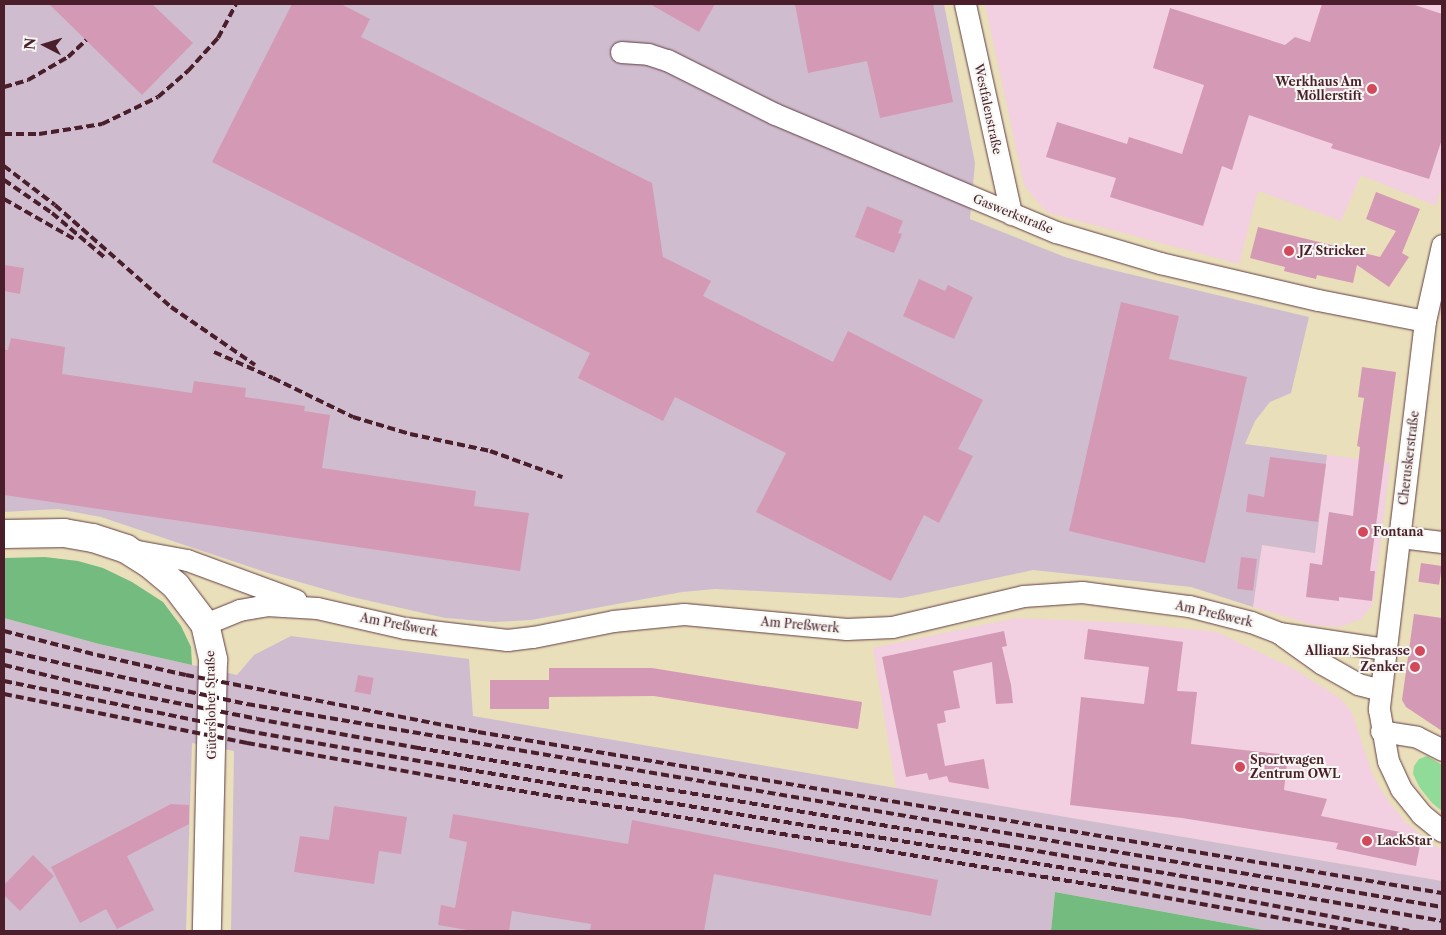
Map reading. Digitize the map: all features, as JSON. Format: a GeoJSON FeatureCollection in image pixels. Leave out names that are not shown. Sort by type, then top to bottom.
{"type":"FeatureCollection","features":[{"type":"Feature","properties":{"kind":"street","name":"Westfalenstraße"},"geometry":{"type":"LineString","coordinates":[[965,4],[1011,214]]}},
{"type":"Feature","properties":{"kind":"street","name":"Gaswerkstraße"},"geometry":{"type":"LineString","coordinates":[[622,52],[648,54],[667,60],[775,114],[1011,214],[1102,247],[1160,263],[1318,300],[1425,321]]}},
{"type":"Feature","properties":{"kind":"street","name":"Cheruskerstraße"},"geometry":{"type":"LineString","coordinates":[[1442,245],[1425,321],[1380,690],[1381,731],[1388,761],[1400,788],[1421,814],[1442,831]]}},
{"type":"Feature","properties":{"kind":"street","name":"Gütersloher Straße"},"geometry":{"type":"LineString","coordinates":[[4,534],[64,533],[93,538],[126,550],[150,564],[176,586],[205,624],[213,660],[207,931]]}},
{"type":"Feature","properties":{"kind":"street"},"geometry":{"type":"LineString","coordinates":[[1400,537],[1442,542]]}},
{"type":"Feature","properties":{"kind":"street","name":"Am Preßwerk"},"geometry":{"type":"LineString","coordinates":[[126,550],[187,560],[317,608],[405,628],[508,640],[613,621],[684,614],[846,629],[892,627],[1023,596],[1082,592],[1189,606],[1250,622],[1279,633],[1385,649]]}},
{"type":"Feature","properties":{"kind":"street","name":"Am Preßwerk"},"geometry":{"type":"LineString","coordinates":[[205,624],[238,610],[266,605],[317,608]]}},
{"type":"Feature","properties":{"kind":"street","name":"Am Preßwerk"},"geometry":{"type":"LineString","coordinates":[[1279,633],[1321,663],[1358,684],[1380,690]]}},
{"type":"Feature","properties":{"kind":"street"},"geometry":{"type":"LineString","coordinates":[[1381,731],[1417,737],[1442,750]]}},
{"type":"Feature","properties":{"kind":"shaded area"},"geometry":{"type":"Polygon","coordinates":[[[4,4],[944,4],[975,163],[970,219],[1065,257],[1096,266],[1309,317],[1291,393],[1270,402],[1255,421],[1245,444],[1327,455],[1315,553],[1262,545],[1253,607],[1191,587],[1033,570],[902,598],[715,589],[682,592],[531,620],[494,622],[445,618],[348,596],[268,573],[101,517],[58,509],[4,512],[4,4]]]}},
{"type":"Feature","properties":{"kind":"shaded area"},"geometry":{"type":"Polygon","coordinates":[[[985,4],[1442,4],[1442,185],[1436,206],[1361,175],[1341,221],[1258,191],[1239,264],[1049,213],[1024,185],[985,4]]]}},
{"type":"Feature","properties":{"kind":"shaded area"},"geometry":{"type":"Polygon","coordinates":[[[1327,455],[1390,463],[1373,604],[1361,619],[1340,627],[1313,625],[1253,607],[1261,545],[1315,553],[1327,455]]]}},
{"type":"Feature","properties":{"kind":"shaded area"},"geometry":{"type":"Polygon","coordinates":[[[4,618],[99,644],[237,675],[254,655],[291,636],[469,659],[473,716],[1442,881],[1442,931],[1269,931],[1055,892],[1051,931],[231,931],[234,751],[192,743],[186,931],[4,931],[4,618]]]}},
{"type":"Feature","properties":{"kind":"shaded area"},"geometry":{"type":"Polygon","coordinates":[[[1016,618],[1129,623],[1217,632],[1296,670],[1341,699],[1352,713],[1372,773],[1384,795],[1405,822],[1442,851],[1442,881],[896,788],[873,648],[1016,618]]]}},
{"type":"Feature","properties":{"kind":"green space"},"geometry":{"type":"Polygon","coordinates":[[[45,557],[78,561],[103,568],[132,582],[163,602],[181,626],[191,647],[192,665],[99,644],[4,618],[4,558],[45,557]]]}},
{"type":"Feature","properties":{"kind":"green space"},"geometry":{"type":"Polygon","coordinates":[[[1427,756],[1442,765],[1442,811],[1432,803],[1420,788],[1413,774],[1414,766],[1419,759],[1427,756]]]}},
{"type":"Feature","properties":{"kind":"green space"},"geometry":{"type":"Polygon","coordinates":[[[1055,892],[1269,931],[1051,931],[1055,892]]]}},
{"type":"Feature","properties":{"kind":"building"},"geometry":{"type":"Polygon","coordinates":[[[49,4],[152,4],[193,43],[142,95],[49,4]]]}},
{"type":"Feature","properties":{"kind":"building"},"geometry":{"type":"Polygon","coordinates":[[[292,4],[341,4],[370,19],[361,37],[652,183],[663,257],[711,281],[703,296],[833,362],[848,331],[983,400],[958,449],[973,456],[939,523],[924,515],[891,581],[756,512],[786,453],[675,397],[663,421],[578,378],[590,353],[212,162],[292,4]]]}},
{"type":"Feature","properties":{"kind":"building"},"geometry":{"type":"Polygon","coordinates":[[[650,4],[715,4],[699,32],[650,4]]]}},
{"type":"Feature","properties":{"kind":"building"},"geometry":{"type":"Polygon","coordinates":[[[795,4],[933,4],[953,102],[880,118],[867,61],[808,73],[795,4]]]}},
{"type":"Feature","properties":{"kind":"building"},"geometry":{"type":"Polygon","coordinates":[[[1322,4],[1412,4],[1442,14],[1442,139],[1429,179],[1331,148],[1333,144],[1249,115],[1232,170],[1222,166],[1203,226],[1110,197],[1116,178],[1046,157],[1057,122],[1127,144],[1129,137],[1182,154],[1204,85],[1153,68],[1170,8],[1285,45],[1295,37],[1310,42],[1322,4]]]}},
{"type":"Feature","properties":{"kind":"building"},"geometry":{"type":"Polygon","coordinates":[[[1376,192],[1420,209],[1402,253],[1409,257],[1389,287],[1357,265],[1353,283],[1317,275],[1316,279],[1284,271],[1285,267],[1250,258],[1258,227],[1380,257],[1396,231],[1366,219],[1376,192]]]}},
{"type":"Feature","properties":{"kind":"building"},"geometry":{"type":"Polygon","coordinates":[[[867,206],[903,221],[898,233],[902,234],[894,253],[855,237],[867,206]]]}},
{"type":"Feature","properties":{"kind":"building"},"geometry":{"type":"Polygon","coordinates":[[[4,265],[24,268],[20,294],[4,291],[4,265]]]}},
{"type":"Feature","properties":{"kind":"building"},"geometry":{"type":"Polygon","coordinates":[[[919,279],[945,291],[948,285],[973,297],[954,339],[903,316],[919,279]]]}},
{"type":"Feature","properties":{"kind":"building"},"geometry":{"type":"Polygon","coordinates":[[[1121,302],[1179,316],[1169,359],[1247,377],[1205,563],[1069,531],[1121,302]]]}},
{"type":"Feature","properties":{"kind":"building"},"geometry":{"type":"Polygon","coordinates":[[[11,338],[65,347],[62,374],[192,393],[194,381],[246,388],[245,397],[305,406],[304,411],[330,415],[322,468],[476,491],[474,506],[529,513],[520,571],[4,495],[4,350],[8,350],[11,338]]]}},
{"type":"Feature","properties":{"kind":"building"},"geometry":{"type":"Polygon","coordinates":[[[1362,367],[1396,372],[1370,571],[1375,571],[1372,601],[1339,597],[1339,601],[1306,597],[1310,563],[1322,565],[1329,512],[1353,516],[1360,447],[1357,446],[1364,398],[1358,397],[1362,367]]]}},
{"type":"Feature","properties":{"kind":"building"},"geometry":{"type":"Polygon","coordinates":[[[1270,457],[1326,464],[1318,522],[1246,512],[1248,494],[1264,497],[1270,457]]]}},
{"type":"Feature","properties":{"kind":"building"},"geometry":{"type":"Polygon","coordinates":[[[1241,557],[1257,559],[1253,591],[1237,589],[1241,557]]]}},
{"type":"Feature","properties":{"kind":"building"},"geometry":{"type":"Polygon","coordinates":[[[1421,563],[1442,566],[1439,585],[1418,582],[1421,563]]]}},
{"type":"Feature","properties":{"kind":"building"},"geometry":{"type":"Polygon","coordinates":[[[1414,614],[1442,618],[1442,731],[1406,707],[1402,700],[1414,614]]]}},
{"type":"Feature","properties":{"kind":"building"},"geometry":{"type":"Polygon","coordinates":[[[1088,629],[1183,642],[1177,691],[1197,692],[1191,744],[1288,755],[1284,790],[1327,799],[1321,816],[1400,832],[1398,840],[1420,845],[1416,866],[1336,849],[1338,843],[1182,818],[1070,805],[1081,697],[1144,704],[1149,667],[1084,659],[1088,629]]]}},
{"type":"Feature","properties":{"kind":"building"},"geometry":{"type":"Polygon","coordinates":[[[1004,631],[1007,646],[1002,647],[1011,685],[1013,703],[996,704],[992,662],[953,671],[960,708],[944,711],[946,722],[937,724],[945,766],[984,759],[989,789],[949,782],[947,776],[929,780],[927,773],[906,777],[882,657],[1004,631]]]}},
{"type":"Feature","properties":{"kind":"building"},"geometry":{"type":"Polygon","coordinates":[[[549,668],[652,668],[862,702],[858,729],[654,696],[549,697],[549,709],[490,709],[490,680],[549,680],[549,668]]]}},
{"type":"Feature","properties":{"kind":"building"},"geometry":{"type":"Polygon","coordinates":[[[358,675],[374,678],[370,695],[355,692],[358,675]]]}},
{"type":"Feature","properties":{"kind":"building"},"geometry":{"type":"Polygon","coordinates":[[[171,804],[189,805],[189,824],[127,856],[154,910],[117,929],[106,909],[80,923],[51,867],[171,804]]]}},
{"type":"Feature","properties":{"kind":"building"},"geometry":{"type":"Polygon","coordinates":[[[334,806],[407,817],[401,854],[379,851],[374,884],[294,872],[300,836],[329,840],[334,806]]]}},
{"type":"Feature","properties":{"kind":"building"},"geometry":{"type":"Polygon","coordinates":[[[453,814],[628,844],[632,820],[938,880],[931,916],[714,874],[704,931],[590,931],[591,924],[512,911],[509,931],[473,931],[438,925],[441,905],[455,908],[467,842],[449,838],[453,814]]]}},
{"type":"Feature","properties":{"kind":"building"},"geometry":{"type":"Polygon","coordinates":[[[33,855],[54,876],[20,911],[4,895],[4,885],[33,855]]]}},
{"type":"Feature","properties":{"kind":"railway"},"geometry":{"type":"LineString","coordinates":[[4,134],[39,134],[102,124],[158,97],[188,71],[218,38],[236,4]]}},
{"type":"Feature","properties":{"kind":"railway"},"geometry":{"type":"LineString","coordinates":[[4,87],[28,80],[68,57],[86,40]]}},
{"type":"Feature","properties":{"kind":"railway"},"geometry":{"type":"LineString","coordinates":[[4,166],[55,205],[171,307],[255,365]]}},
{"type":"Feature","properties":{"kind":"railway"},"geometry":{"type":"LineString","coordinates":[[4,180],[52,213],[104,257]]}},
{"type":"Feature","properties":{"kind":"railway"},"geometry":{"type":"LineString","coordinates":[[4,199],[76,240]]}},
{"type":"Feature","properties":{"kind":"railway"},"geometry":{"type":"LineString","coordinates":[[214,352],[353,417],[410,434],[490,451],[562,477]]}},
{"type":"Feature","properties":{"kind":"railway"},"geometry":{"type":"LineString","coordinates":[[4,631],[186,675],[478,732],[1442,893]]}},
{"type":"Feature","properties":{"kind":"railway"},"geometry":{"type":"LineString","coordinates":[[4,650],[247,704],[1442,907]]}},
{"type":"Feature","properties":{"kind":"railway"},"geometry":{"type":"LineString","coordinates":[[4,665],[91,686],[418,748],[1002,845],[1442,921]]}},
{"type":"Feature","properties":{"kind":"railway"},"geometry":{"type":"LineString","coordinates":[[4,681],[247,731],[464,769],[1131,879],[1409,931]]}},
{"type":"Feature","properties":{"kind":"railway"},"geometry":{"type":"LineString","coordinates":[[4,694],[247,743],[460,781],[1117,889],[1353,931]]}},
{"type":"Feature","properties":{"kind":"place","name":"Werkhaus Am Möllerstift"},"geometry":{"type":"Point","coordinates":[1372,89]}},
{"type":"Feature","properties":{"kind":"place","name":"JZ Stricker"},"geometry":{"type":"Point","coordinates":[1289,251]}},
{"type":"Feature","properties":{"kind":"place","name":"Fontana"},"geometry":{"type":"Point","coordinates":[1363,532]}},
{"type":"Feature","properties":{"kind":"place","name":"Allianz Siebrasse"},"geometry":{"type":"Point","coordinates":[1420,651]}},
{"type":"Feature","properties":{"kind":"place","name":"Zenker"},"geometry":{"type":"Point","coordinates":[1415,667]}},
{"type":"Feature","properties":{"kind":"place","name":"Sportwagen Zentrum OWL"},"geometry":{"type":"Point","coordinates":[1240,767]}},
{"type":"Feature","properties":{"kind":"place","name":"LackStar"},"geometry":{"type":"Point","coordinates":[1367,841]}}]}
